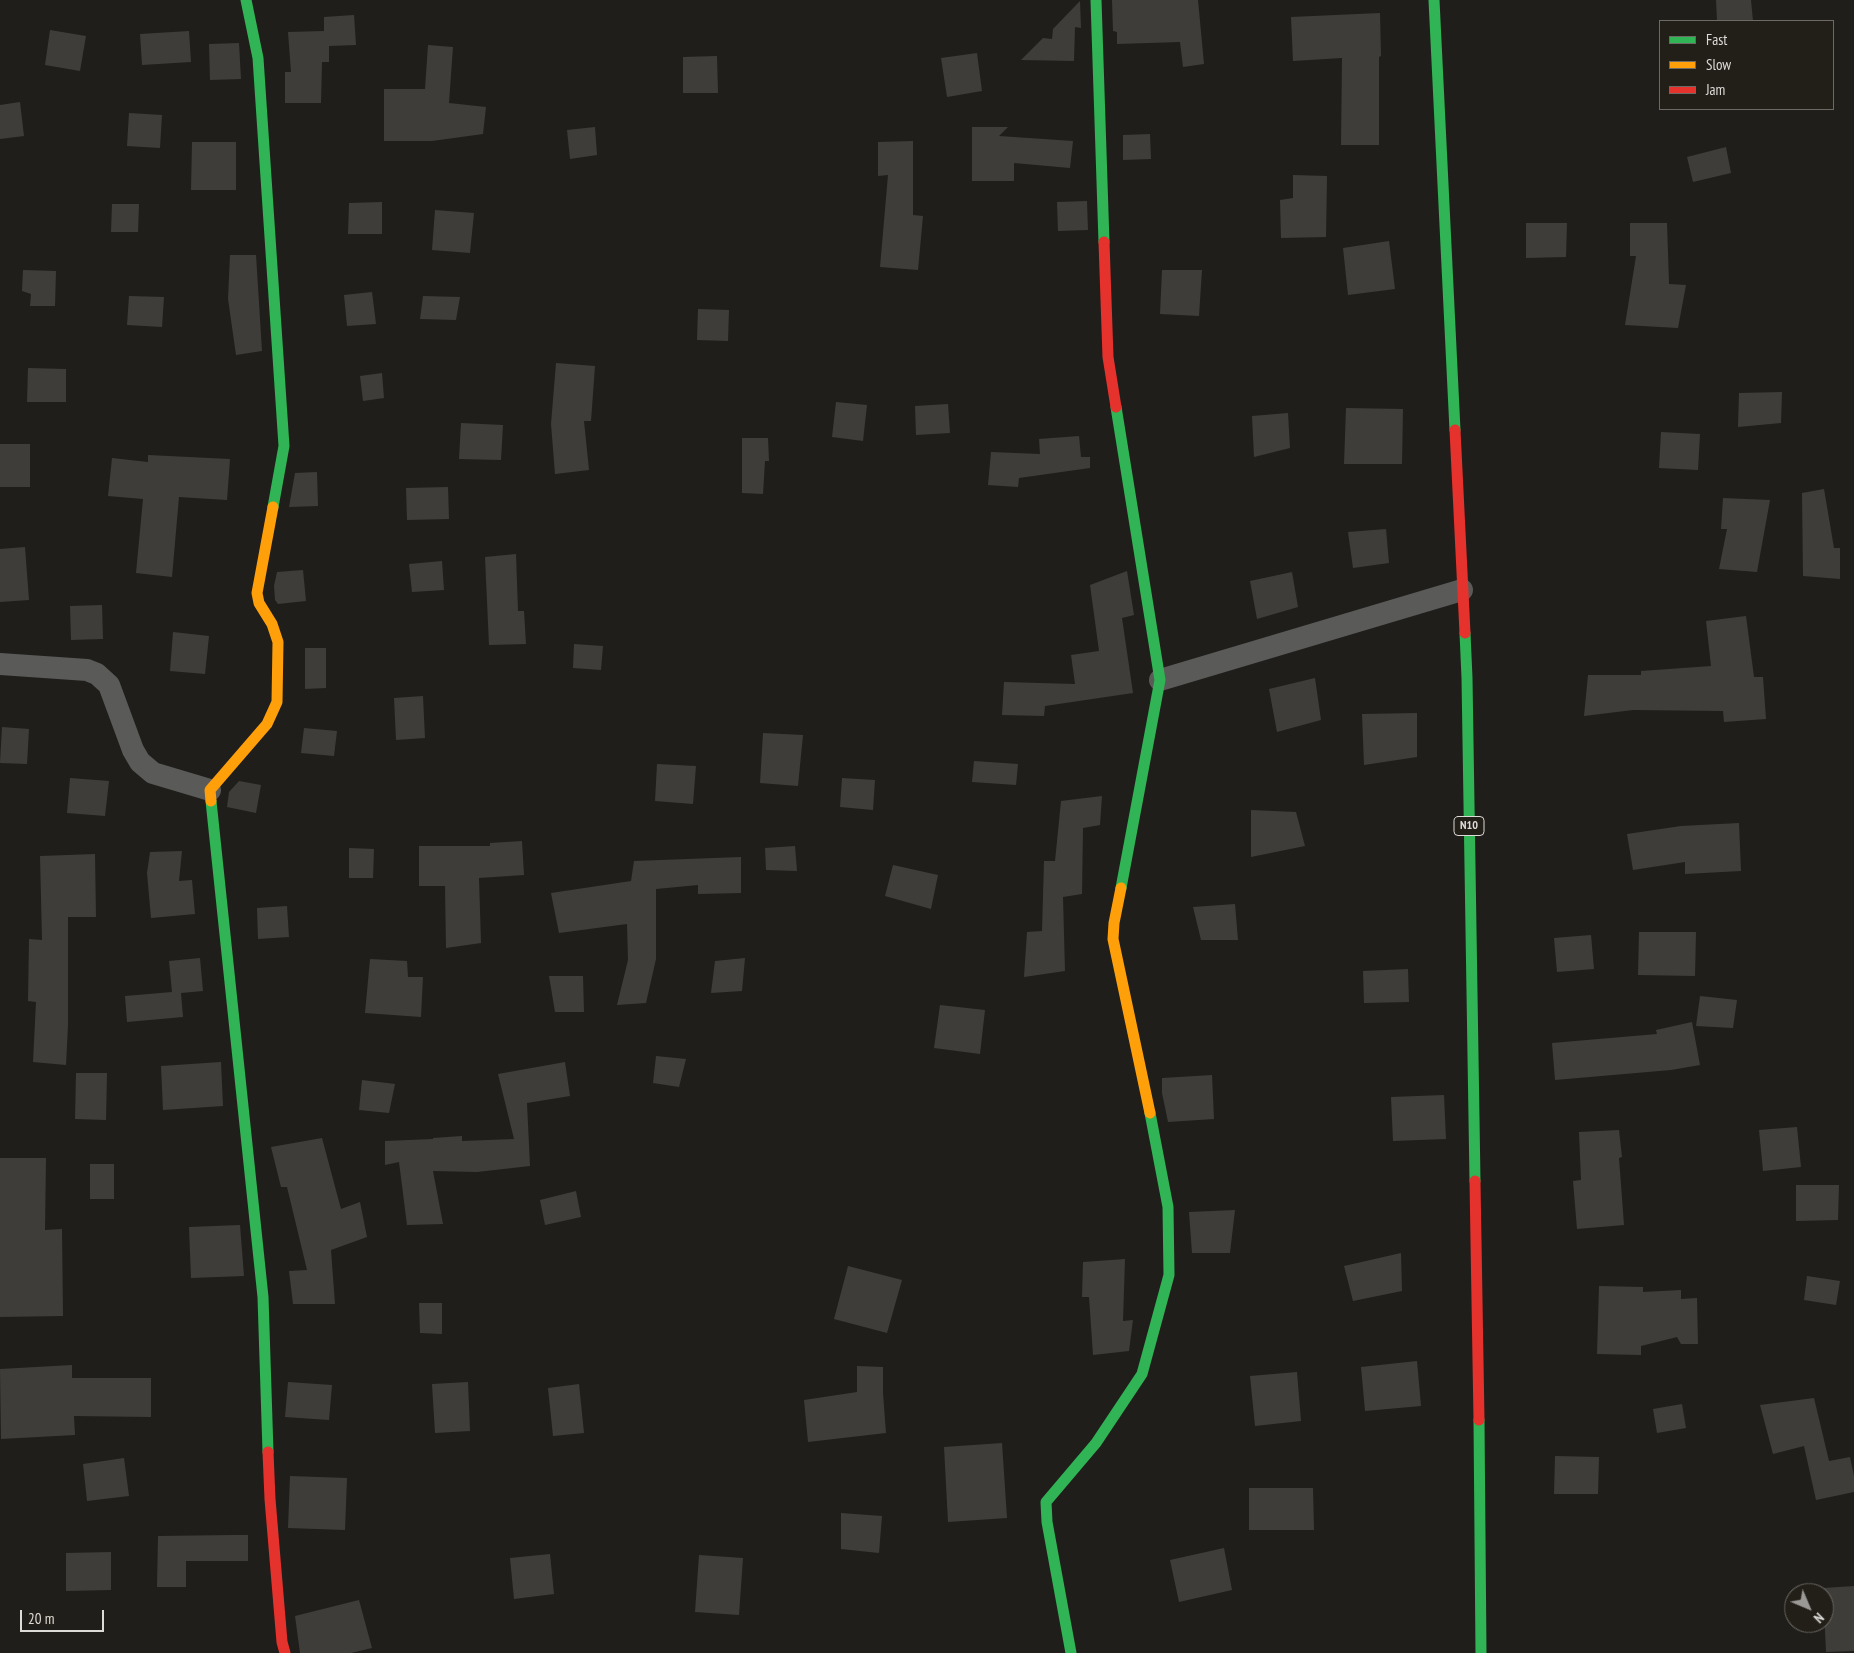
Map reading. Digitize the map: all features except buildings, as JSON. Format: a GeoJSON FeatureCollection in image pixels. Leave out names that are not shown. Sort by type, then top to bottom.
{"type":"FeatureCollection","features":[{"type":"Feature","properties":{"kind":"street"},"geometry":{"type":"LineString","coordinates":[[246,0],[258,58],[284,446],[257,593],[259,603],[272,624],[278,642],[277,702],[267,724],[210,790],[263,1297],[271,1508],[282,1642],[285,1653]]}},
{"type":"Feature","properties":{"kind":"street"},"geometry":{"type":"LineString","coordinates":[[1071,1653],[1046,1502],[1096,1443],[1142,1374],[1169,1274],[1168,1207],[1145,1085],[1112,940],[1160,680],[1108,357],[1096,0]]}},
{"type":"Feature","properties":{"kind":"street","name":"N10"},"geometry":{"type":"LineString","coordinates":[[1434,0],[1467,678],[1481,1524],[1481,1653]]}},
{"type":"Feature","properties":{"kind":"street"},"geometry":{"type":"LineString","coordinates":[[1160,680],[1462,590]]}},
{"type":"Feature","properties":{"kind":"street"},"geometry":{"type":"LineString","coordinates":[[0,664],[87,670],[97,674],[109,685],[133,750],[140,762],[153,773],[210,790]]}},
{"type":"Feature","properties":{"kind":"traffic: fast"},"geometry":{"type":"LineString","coordinates":[[246,0],[258,58],[284,446],[273,507]]}},
{"type":"Feature","properties":{"kind":"traffic: fast"},"geometry":{"type":"LineString","coordinates":[[1096,0],[1104,242]]}},
{"type":"Feature","properties":{"kind":"traffic: fast"},"geometry":{"type":"LineString","coordinates":[[1434,0],[1455,430]]}},
{"type":"Feature","properties":{"kind":"traffic: fast"},"geometry":{"type":"LineString","coordinates":[[1116,407],[1160,680],[1121,888]]}},
{"type":"Feature","properties":{"kind":"traffic: fast"},"geometry":{"type":"LineString","coordinates":[[1465,633],[1475,1181]]}},
{"type":"Feature","properties":{"kind":"traffic: fast"},"geometry":{"type":"LineString","coordinates":[[211,801],[263,1297],[268,1452]]}},
{"type":"Feature","properties":{"kind":"traffic: fast"},"geometry":{"type":"LineString","coordinates":[[1071,1653],[1047,1522],[1046,1502],[1096,1443],[1142,1374],[1169,1275],[1168,1207],[1150,1113]]}},
{"type":"Feature","properties":{"kind":"traffic: fast"},"geometry":{"type":"LineString","coordinates":[[1479,1420],[1481,1653]]}},
{"type":"Feature","properties":{"kind":"traffic: slow"},"geometry":{"type":"LineString","coordinates":[[211,801],[210,790],[267,724],[277,702],[278,642],[272,624],[259,603],[257,593],[273,507]]}},
{"type":"Feature","properties":{"kind":"traffic: slow"},"geometry":{"type":"LineString","coordinates":[[1121,888],[1113,939],[1150,1113]]}},
{"type":"Feature","properties":{"kind":"traffic: jam"},"geometry":{"type":"LineString","coordinates":[[1104,242],[1108,357],[1116,407]]}},
{"type":"Feature","properties":{"kind":"traffic: jam"},"geometry":{"type":"LineString","coordinates":[[1455,430],[1465,633]]}},
{"type":"Feature","properties":{"kind":"traffic: jam"},"geometry":{"type":"LineString","coordinates":[[1475,1181],[1479,1420]]}},
{"type":"Feature","properties":{"kind":"traffic: jam"},"geometry":{"type":"LineString","coordinates":[[268,1452],[282,1642],[285,1653]]}}]}
